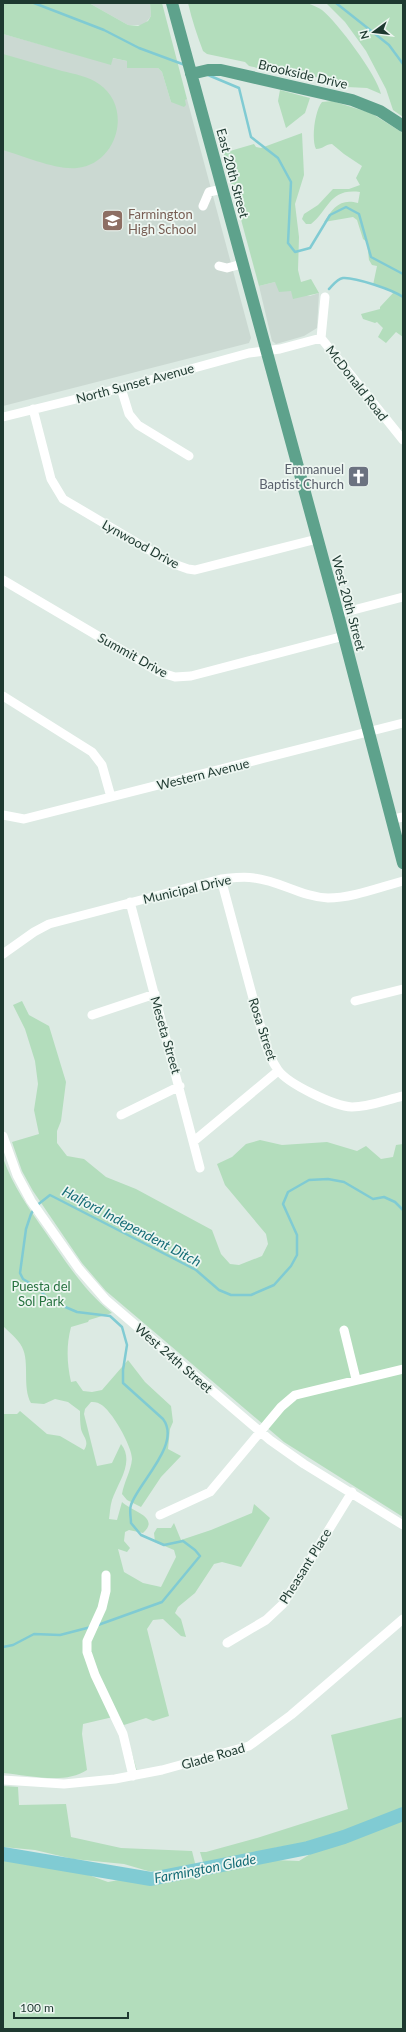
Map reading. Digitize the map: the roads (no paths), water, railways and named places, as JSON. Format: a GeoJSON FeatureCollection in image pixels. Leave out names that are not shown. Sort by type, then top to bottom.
{"type":"FeatureCollection","features":[{"type":"Feature","properties":{"kind":"main road","name":"East 20th Street"},"geometry":{"type":"LineString","coordinates":[[172,3],[242,264],[267,350]]}},
{"type":"Feature","properties":{"kind":"main road","name":"Brookside Drive"},"geometry":{"type":"LineString","coordinates":[[191,74],[208,70],[221,70],[338,96],[374,108],[403,126]]}},
{"type":"Feature","properties":{"kind":"main road","name":"West 20th Street"},"geometry":{"type":"LineString","coordinates":[[267,350],[369,731],[397,821],[403,862]]}},
{"type":"Feature","properties":{"kind":"main road"},"geometry":{"type":"LineString","coordinates":[[397,821],[403,840]]}},
{"type":"Feature","properties":{"kind":"street"},"geometry":{"type":"LineString","coordinates":[[203,206],[209,192],[222,189]]}},
{"type":"Feature","properties":{"kind":"street"},"geometry":{"type":"LineString","coordinates":[[219,266],[227,268],[242,264]]}},
{"type":"Feature","properties":{"kind":"street","name":"McDonald Road"},"geometry":{"type":"LineString","coordinates":[[325,297],[321,338],[403,440]]}},
{"type":"Feature","properties":{"kind":"street","name":"North Sunset Avenue"},"geometry":{"type":"LineString","coordinates":[[3,417],[121,388],[249,353],[321,338]]}},
{"type":"Feature","properties":{"kind":"street"},"geometry":{"type":"LineString","coordinates":[[121,388],[129,414],[138,425],[189,456]]}},
{"type":"Feature","properties":{"kind":"street","name":"Lynwood Drive"},"geometry":{"type":"LineString","coordinates":[[33,409],[51,479],[58,494],[69,503],[171,563],[195,570],[318,539]]}},
{"type":"Feature","properties":{"kind":"street","name":"Summit Drive"},"geometry":{"type":"LineString","coordinates":[[3,580],[158,672],[175,677],[191,676],[344,636]]}},
{"type":"Feature","properties":{"kind":"street"},"geometry":{"type":"LineString","coordinates":[[338,614],[403,597]]}},
{"type":"Feature","properties":{"kind":"street"},"geometry":{"type":"LineString","coordinates":[[3,696],[92,752],[102,765],[111,797]]}},
{"type":"Feature","properties":{"kind":"street","name":"Western Avenue"},"geometry":{"type":"LineString","coordinates":[[3,815],[24,820],[403,723]]}},
{"type":"Feature","properties":{"kind":"street","name":"Municipal Drive"},"geometry":{"type":"LineString","coordinates":[[3,954],[34,932],[49,924],[221,879],[239,877],[255,878],[311,896],[329,898],[403,881]]}},
{"type":"Feature","properties":{"kind":"street","name":"Rosa Street"},"geometry":{"type":"LineString","coordinates":[[221,879],[264,1039],[270,1058],[278,1071],[298,1085],[339,1105],[360,1106],[403,1096]]}},
{"type":"Feature","properties":{"kind":"street","name":"Meseta Street"},"geometry":{"type":"LineString","coordinates":[[130,902],[180,1086],[200,1168]]}},
{"type":"Feature","properties":{"kind":"street"},"geometry":{"type":"LineString","coordinates":[[355,1001],[403,988]]}},
{"type":"Feature","properties":{"kind":"street"},"geometry":{"type":"LineString","coordinates":[[92,1015],[155,994]]}},
{"type":"Feature","properties":{"kind":"street"},"geometry":{"type":"LineString","coordinates":[[194,1141],[278,1071]]}},
{"type":"Feature","properties":{"kind":"street"},"geometry":{"type":"LineString","coordinates":[[120,1114],[180,1086]]}},
{"type":"Feature","properties":{"kind":"street","name":"West 24th Street"},"geometry":{"type":"LineString","coordinates":[[3,1136],[11,1161],[23,1186],[66,1252],[94,1287],[260,1432],[304,1464],[352,1492],[403,1525]]}},
{"type":"Feature","properties":{"kind":"street"},"geometry":{"type":"LineString","coordinates":[[344,1330],[356,1379]]}},
{"type":"Feature","properties":{"kind":"street"},"geometry":{"type":"LineString","coordinates":[[160,1515],[198,1499],[210,1492],[281,1407],[295,1395],[356,1379],[403,1369]]}},
{"type":"Feature","properties":{"kind":"street","name":"Pheasant Place"},"geometry":{"type":"LineString","coordinates":[[227,1643],[266,1620],[283,1604],[352,1492]]}},
{"type":"Feature","properties":{"kind":"street"},"geometry":{"type":"LineString","coordinates":[[106,1575],[106,1591],[102,1608],[87,1641],[87,1652],[94,1675],[123,1734],[133,1776]]}},
{"type":"Feature","properties":{"kind":"street","name":"Glade Road"},"geometry":{"type":"LineString","coordinates":[[3,1780],[64,1784],[133,1776],[238,1750],[255,1742],[291,1715],[403,1620]]}},
{"type":"Feature","properties":{"kind":"waterway","name":"Halford Independent Ditch"},"geometry":{"type":"LineString","coordinates":[[34,3],[104,30],[139,48],[185,65]]}},
{"type":"Feature","properties":{"kind":"waterway"},"geometry":{"type":"LineString","coordinates":[[336,3],[389,45],[403,64]]}},
{"type":"Feature","properties":{"kind":"waterway","name":"Halford Independent Ditch"},"geometry":{"type":"LineString","coordinates":[[208,75],[239,88],[251,137],[278,158],[291,182],[288,243],[295,252],[310,248],[330,215],[346,207],[359,214],[371,257],[403,274]]}},
{"type":"Feature","properties":{"kind":"waterway"},"geometry":{"type":"LineString","coordinates":[[329,289],[335,282],[343,278],[349,278],[374,284],[403,297]]}},
{"type":"Feature","properties":{"kind":"waterway","name":"Halford Independent Ditch"},"geometry":{"type":"LineString","coordinates":[[98,1625],[162,1602],[200,1556],[183,1541],[164,1545],[141,1535],[131,1523],[131,1505],[163,1451],[167,1440],[167,1429],[163,1419],[123,1383],[123,1370],[127,1345],[122,1327],[110,1316],[77,1312],[49,1300],[38,1288],[23,1279],[20,1273],[26,1229],[31,1214],[36,1206],[50,1195],[196,1270],[219,1290],[231,1295],[251,1295],[274,1285],[291,1266],[297,1255],[297,1235],[283,1204],[288,1192],[309,1180],[328,1179],[344,1182],[373,1199],[384,1197],[395,1202],[403,1210]]}},
{"type":"Feature","properties":{"kind":"waterway","name":"Halford Independent Ditch"},"geometry":{"type":"LineString","coordinates":[[3,1647],[13,1645],[34,1634],[60,1635],[91,1627]]}},
{"type":"Feature","properties":{"kind":"waterway","name":"Farmington Glade"},"geometry":{"type":"LineString","coordinates":[[3,1854],[151,1879],[308,1848],[344,1837],[403,1814]]}},
{"type":"Feature","properties":{"kind":"place","name":"Farmington High School"},"geometry":{"type":"Point","coordinates":[112,221]}},
{"type":"Feature","properties":{"kind":"place","name":"Emmanuel Baptist Church"},"geometry":{"type":"Point","coordinates":[359,476]}},
{"type":"Feature","properties":{"kind":"park label","name":"Puesta del Sol Park"},"geometry":{"type":"Point","coordinates":[41,1294]}}]}
